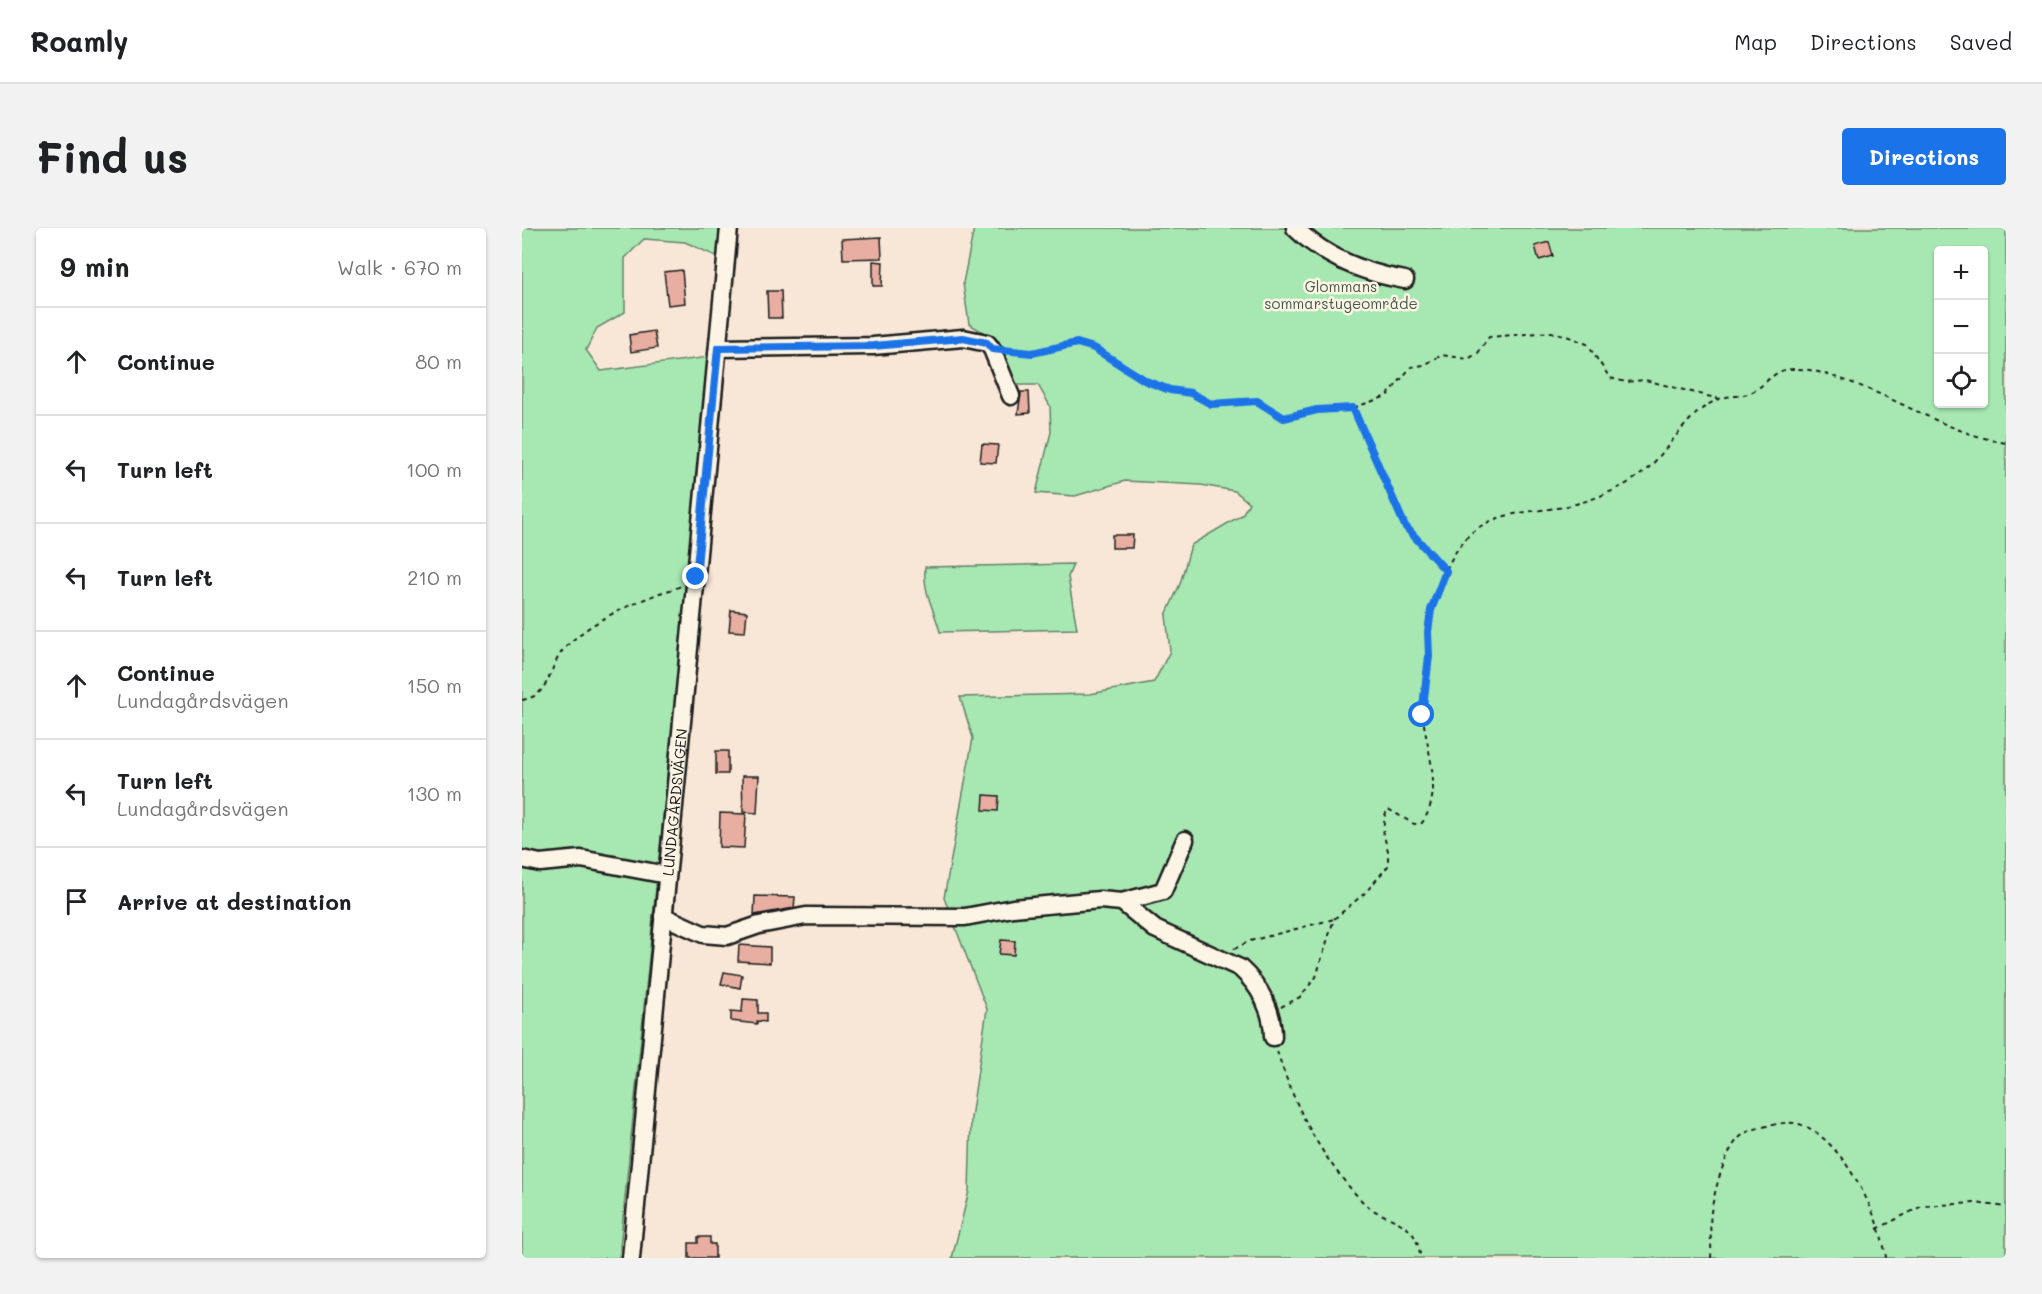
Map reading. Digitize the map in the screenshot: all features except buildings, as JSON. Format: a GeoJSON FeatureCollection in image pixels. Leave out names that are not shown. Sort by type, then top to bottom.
{"type":"FeatureCollection","features":[{"type":"Feature","properties":{"kind":"street","name":"LUNDAGÅRDSVÄGEN"},"geometry":{"type":"LineString","coordinates":[[631,1258],[729,228]]}},
{"type":"Feature","properties":{"kind":"street"},"geometry":{"type":"LineString","coordinates":[[1295,228],[1338,259],[1373,275],[1405,280]]}},
{"type":"Feature","properties":{"kind":"street"},"geometry":{"type":"LineString","coordinates":[[718,348],[864,346],[963,338],[987,343],[992,349],[1011,396]]}},
{"type":"Feature","properties":{"kind":"street"},"geometry":{"type":"LineString","coordinates":[[663,916],[703,934],[727,936],[759,926],[806,916],[965,917],[1012,908],[1100,900],[1122,902],[1163,891],[1185,840]]}},
{"type":"Feature","properties":{"kind":"street"},"geometry":{"type":"LineString","coordinates":[[522,859],[540,863],[581,859],[667,874]]}},
{"type":"Feature","properties":{"kind":"street"},"geometry":{"type":"LineString","coordinates":[[1122,902],[1155,929],[1231,963],[1250,978],[1270,1012],[1274,1037]]}},
{"type":"Feature","properties":{"kind":"path"},"geometry":{"type":"LineString","coordinates":[[992,349],[1032,353],[1077,343],[1094,348],[1146,381],[1170,390],[1191,393],[1211,404],[1257,401],[1284,418],[1317,410],[1353,408],[1387,396],[1411,367],[1424,365],[1442,355],[1468,359],[1478,353],[1489,337],[1551,332],[1587,344],[1610,378],[1626,382],[1645,380],[1719,399],[1752,393],[1766,378],[1790,369],[1815,371],[1863,386],[1950,427],[2006,443]]}},
{"type":"Feature","properties":{"kind":"path"},"geometry":{"type":"LineString","coordinates":[[1231,963],[1235,947],[1334,920],[1366,892],[1388,866],[1388,851],[1383,832],[1388,809],[1414,824],[1422,823],[1427,815],[1433,784],[1431,753],[1422,715],[1429,656],[1428,632],[1431,610],[1457,550],[1473,532],[1491,520],[1519,511],[1579,503],[1637,478],[1653,464],[1691,420],[1719,399]]}},
{"type":"Feature","properties":{"kind":"path"},"geometry":{"type":"LineString","coordinates":[[1353,408],[1405,526],[1446,571]]}},
{"type":"Feature","properties":{"kind":"path"},"geometry":{"type":"LineString","coordinates":[[522,700],[539,692],[549,682],[563,650],[584,632],[611,614],[676,588],[696,577]]}},
{"type":"Feature","properties":{"kind":"path"},"geometry":{"type":"LineString","coordinates":[[1270,1012],[1300,997],[1316,977],[1334,920]]}},
{"type":"Feature","properties":{"kind":"path"},"geometry":{"type":"LineString","coordinates":[[1274,1037],[1287,1083],[1303,1121],[1329,1162],[1363,1203],[1392,1221],[1402,1224],[1415,1237],[1420,1258]]}},
{"type":"Feature","properties":{"kind":"path"},"geometry":{"type":"LineString","coordinates":[[1711,1258],[1711,1213],[1728,1156],[1738,1138],[1749,1130],[1782,1123],[1798,1124],[1817,1134],[1834,1148],[1856,1180],[1877,1229],[1886,1258]]}},
{"type":"Feature","properties":{"kind":"path"},"geometry":{"type":"LineString","coordinates":[[1877,1229],[1922,1206],[1975,1203],[2006,1207]]}},
{"type":"Feature","properties":{"kind":"green space"},"geometry":{"type":"Polygon","coordinates":[[[522,228],[723,228],[720,258],[685,242],[644,239],[625,258],[625,312],[597,328],[586,350],[601,371],[709,357],[619,1258],[522,1258],[522,228]]]}},
{"type":"Feature","properties":{"kind":"green space","name":"Glommans sommarstugeområde"},"geometry":{"type":"Polygon","coordinates":[[[974,228],[2006,228],[2006,1258],[952,1258],[969,1191],[971,1118],[987,1009],[944,898],[973,738],[960,697],[1090,694],[1154,682],[1170,651],[1166,615],[1180,584],[1191,545],[1242,515],[1249,503],[1235,491],[1201,485],[1125,481],[1075,496],[1036,493],[1051,432],[1050,406],[1038,385],[1018,385],[1012,380],[999,341],[969,324],[963,283],[974,228]]]}},
{"type":"Feature","properties":{"kind":"green space"},"geometry":{"type":"Polygon","coordinates":[[[1073,564],[1068,577],[1077,629],[940,632],[927,593],[925,567],[1073,564]]]}},
{"type":"Feature","properties":{"kind":"route"},"geometry":{"type":"LineString","coordinates":[[696,577],[718,348],[873,346],[963,338],[987,343],[992,349],[1032,353],[1077,343],[1094,348],[1146,381],[1170,390],[1191,393],[1211,404],[1257,401],[1284,418],[1317,410],[1353,408],[1405,526],[1446,571],[1431,610],[1428,632],[1429,656],[1422,715]]}}]}
